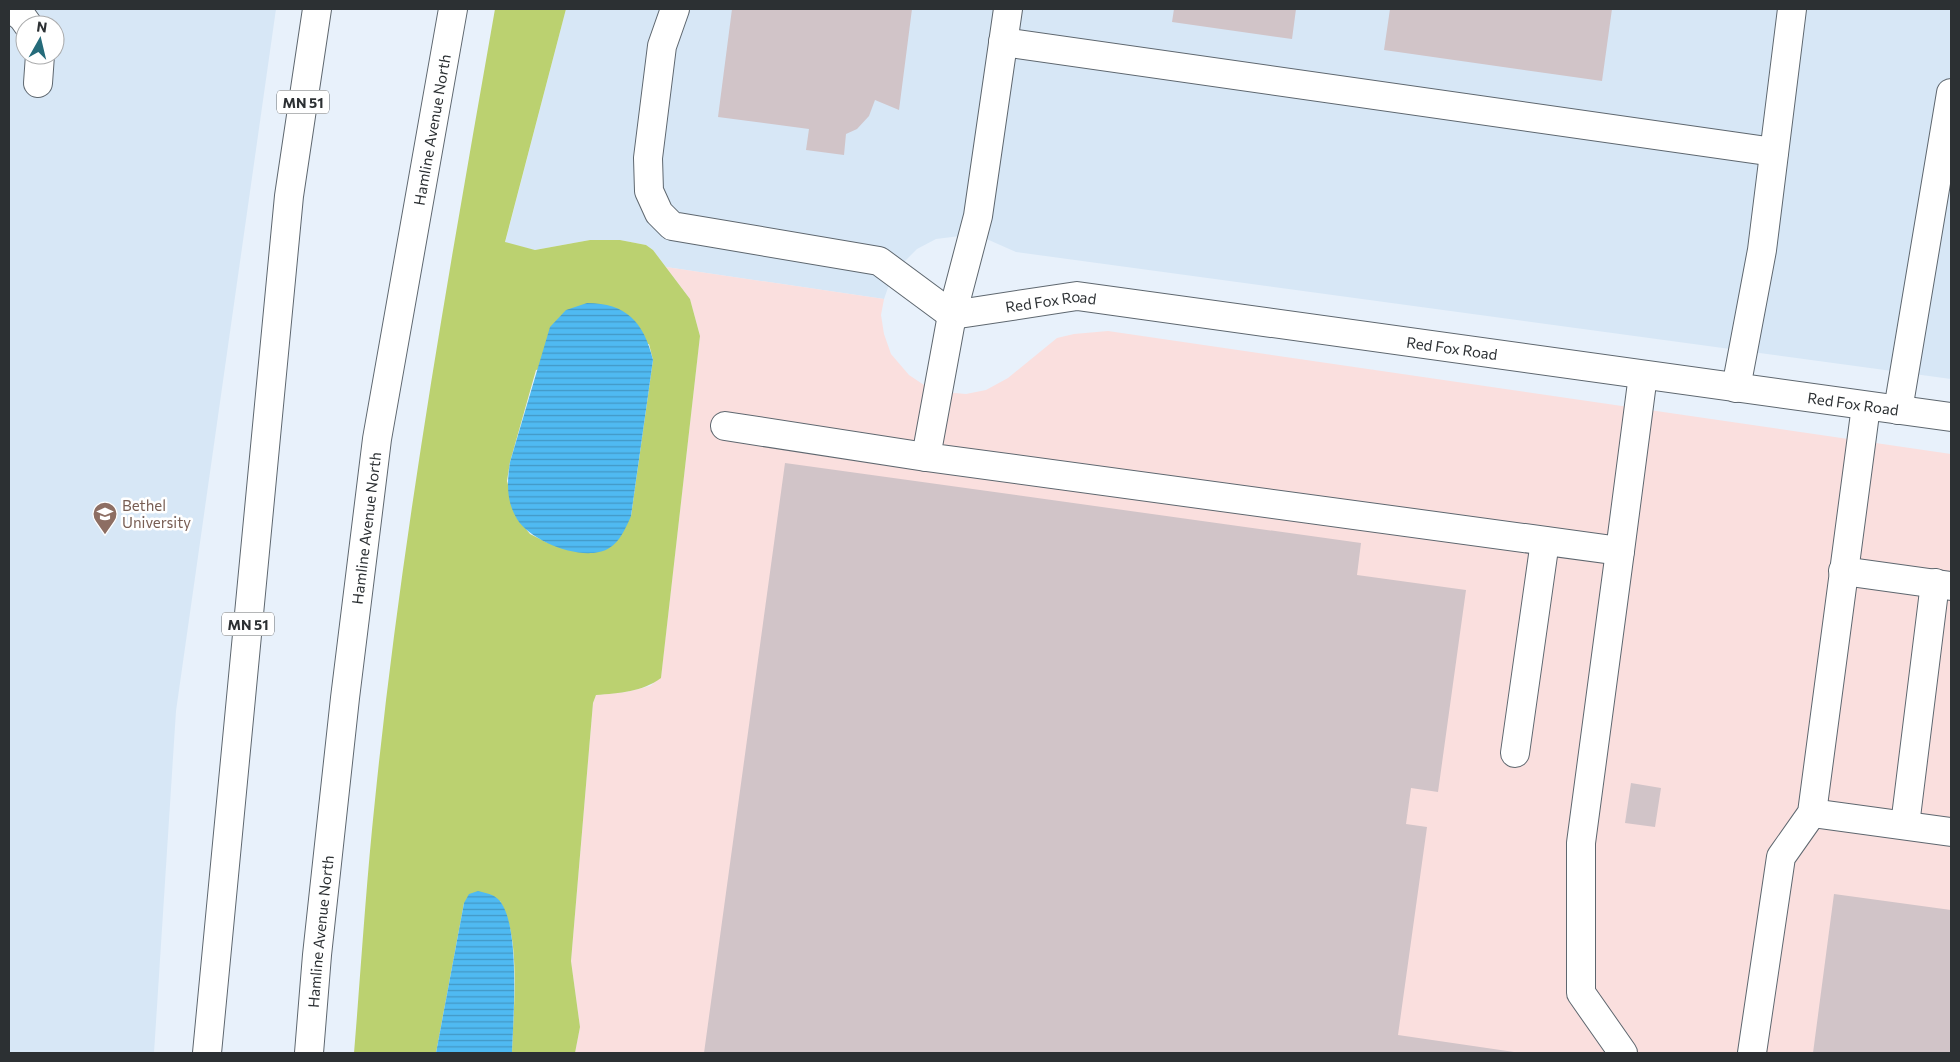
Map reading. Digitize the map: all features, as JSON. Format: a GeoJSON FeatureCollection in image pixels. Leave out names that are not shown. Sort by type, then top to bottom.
{"type":"FeatureCollection","features":[{"type":"Feature","properties":{"kind":"main road","name":"MN 51"},"geometry":{"type":"LineString","coordinates":[[207,1053],[290,196],[317,9]]}},
{"type":"Feature","properties":{"kind":"main road","name":"Hamline Avenue North"},"geometry":{"type":"LineString","coordinates":[[309,1053],[317,955],[345,698],[377,439],[452,9]]}},
{"type":"Feature","properties":{"kind":"main road"},"geometry":{"type":"LineString","coordinates":[[675,9],[662,46],[648,158],[649,191],[659,213],[672,226],[879,261],[952,315]]}},
{"type":"Feature","properties":{"kind":"main road"},"geometry":{"type":"LineString","coordinates":[[926,457],[952,315],[978,216],[1008,9]]}},
{"type":"Feature","properties":{"kind":"main road"},"geometry":{"type":"LineString","coordinates":[[1736,388],[1762,250],[1792,9]]}},
{"type":"Feature","properties":{"kind":"main road"},"geometry":{"type":"LineString","coordinates":[[1003,42],[1774,152]]}},
{"type":"Feature","properties":{"kind":"main road"},"geometry":{"type":"LineString","coordinates":[[38,83],[39,65]]}},
{"type":"Feature","properties":{"kind":"main road"},"geometry":{"type":"LineString","coordinates":[[1898,410],[1951,93]]}},
{"type":"Feature","properties":{"kind":"main road","name":"Red Fox Road"},"geometry":{"type":"LineString","coordinates":[[952,315],[1077,296],[1951,417]]}},
{"type":"Feature","properties":{"kind":"main road"},"geometry":{"type":"LineString","coordinates":[[1623,1053],[1580,993],[1581,844],[1644,375]]}},
{"type":"Feature","properties":{"kind":"main road"},"geometry":{"type":"LineString","coordinates":[[1752,1053],[1781,857],[1812,813],[1866,406]]}},
{"type":"Feature","properties":{"kind":"main road"},"geometry":{"type":"LineString","coordinates":[[725,426],[926,457],[1620,550]]}},
{"type":"Feature","properties":{"kind":"main road"},"geometry":{"type":"LineString","coordinates":[[1515,753],[1545,541]]}},
{"type":"Feature","properties":{"kind":"main road"},"geometry":{"type":"LineString","coordinates":[[1843,571],[1943,585],[1904,825]]}},
{"type":"Feature","properties":{"kind":"main road"},"geometry":{"type":"LineString","coordinates":[[1812,813],[1951,832]]}},
{"type":"Feature","properties":{"kind":"shaded area","name":"Bethel University"},"geometry":{"type":"Polygon","coordinates":[[[9,9],[276,9],[176,711],[154,1053],[9,1053],[9,9]]]}},
{"type":"Feature","properties":{"kind":"shaded area"},"geometry":{"type":"Polygon","coordinates":[[[566,9],[1951,9],[1951,379],[1016,252],[982,237],[960,236],[936,239],[917,249],[902,264],[890,282],[884,299],[666,267],[653,250],[646,245],[620,240],[590,240],[535,250],[505,243],[566,9]]]}},
{"type":"Feature","properties":{"kind":"shaded area"},"geometry":{"type":"Polygon","coordinates":[[[666,267],[884,299],[881,315],[884,334],[891,354],[909,375],[924,385],[944,392],[966,394],[986,390],[1008,378],[1057,338],[1074,334],[1108,331],[1951,454],[1951,1053],[575,1053],[580,1027],[571,961],[593,703],[596,695],[626,692],[650,686],[661,677],[700,336],[690,299],[666,267]]]}},
{"type":"Feature","properties":{"kind":"green space"},"geometry":{"type":"Polygon","coordinates":[[[495,9],[566,9],[505,242],[535,250],[590,240],[620,240],[646,245],[653,250],[690,299],[700,336],[661,678],[638,689],[596,695],[593,703],[571,961],[580,1027],[575,1053],[512,1053],[514,954],[507,917],[500,901],[464,903],[436,1053],[354,1053],[372,832],[399,601],[444,304],[495,9]],[[649,344],[536,370],[510,462],[507,481],[517,518],[530,534],[548,543],[631,516],[653,360],[649,344]]]}},
{"type":"Feature","properties":{"kind":"water"},"geometry":{"type":"Polygon","coordinates":[[[587,303],[613,307],[631,317],[644,335],[653,360],[631,516],[620,538],[611,547],[599,552],[589,553],[565,550],[554,546],[523,527],[513,512],[508,484],[510,462],[550,327],[566,310],[587,303]]]}},
{"type":"Feature","properties":{"kind":"water"},"geometry":{"type":"Polygon","coordinates":[[[478,891],[492,895],[499,900],[506,912],[510,929],[514,973],[512,1053],[436,1053],[464,903],[469,894],[478,891]]]}},
{"type":"Feature","properties":{"kind":"building"},"geometry":{"type":"Polygon","coordinates":[[[732,9],[912,9],[899,110],[875,100],[869,116],[857,129],[846,134],[844,155],[806,150],[809,129],[718,117],[732,9]]]}},
{"type":"Feature","properties":{"kind":"building"},"geometry":{"type":"Polygon","coordinates":[[[1174,9],[1296,9],[1292,39],[1172,22],[1174,9]]]}},
{"type":"Feature","properties":{"kind":"building"},"geometry":{"type":"Polygon","coordinates":[[[1390,9],[1612,9],[1602,81],[1384,50],[1390,9]]]}},
{"type":"Feature","properties":{"kind":"building"},"geometry":{"type":"Polygon","coordinates":[[[785,463],[1361,543],[1357,575],[1466,590],[1438,792],[1411,788],[1406,824],[1427,827],[1398,1035],[1521,1053],[704,1053],[785,463]]]}},
{"type":"Feature","properties":{"kind":"building"},"geometry":{"type":"Polygon","coordinates":[[[1631,783],[1661,788],[1655,827],[1625,823],[1631,783]]]}},
{"type":"Feature","properties":{"kind":"building"},"geometry":{"type":"Polygon","coordinates":[[[1834,894],[1951,910],[1951,1053],[1813,1053],[1834,894]]]}},
{"type":"Feature","properties":{"kind":"place","name":"Bethel University"},"geometry":{"type":"Point","coordinates":[105,535]}}]}
